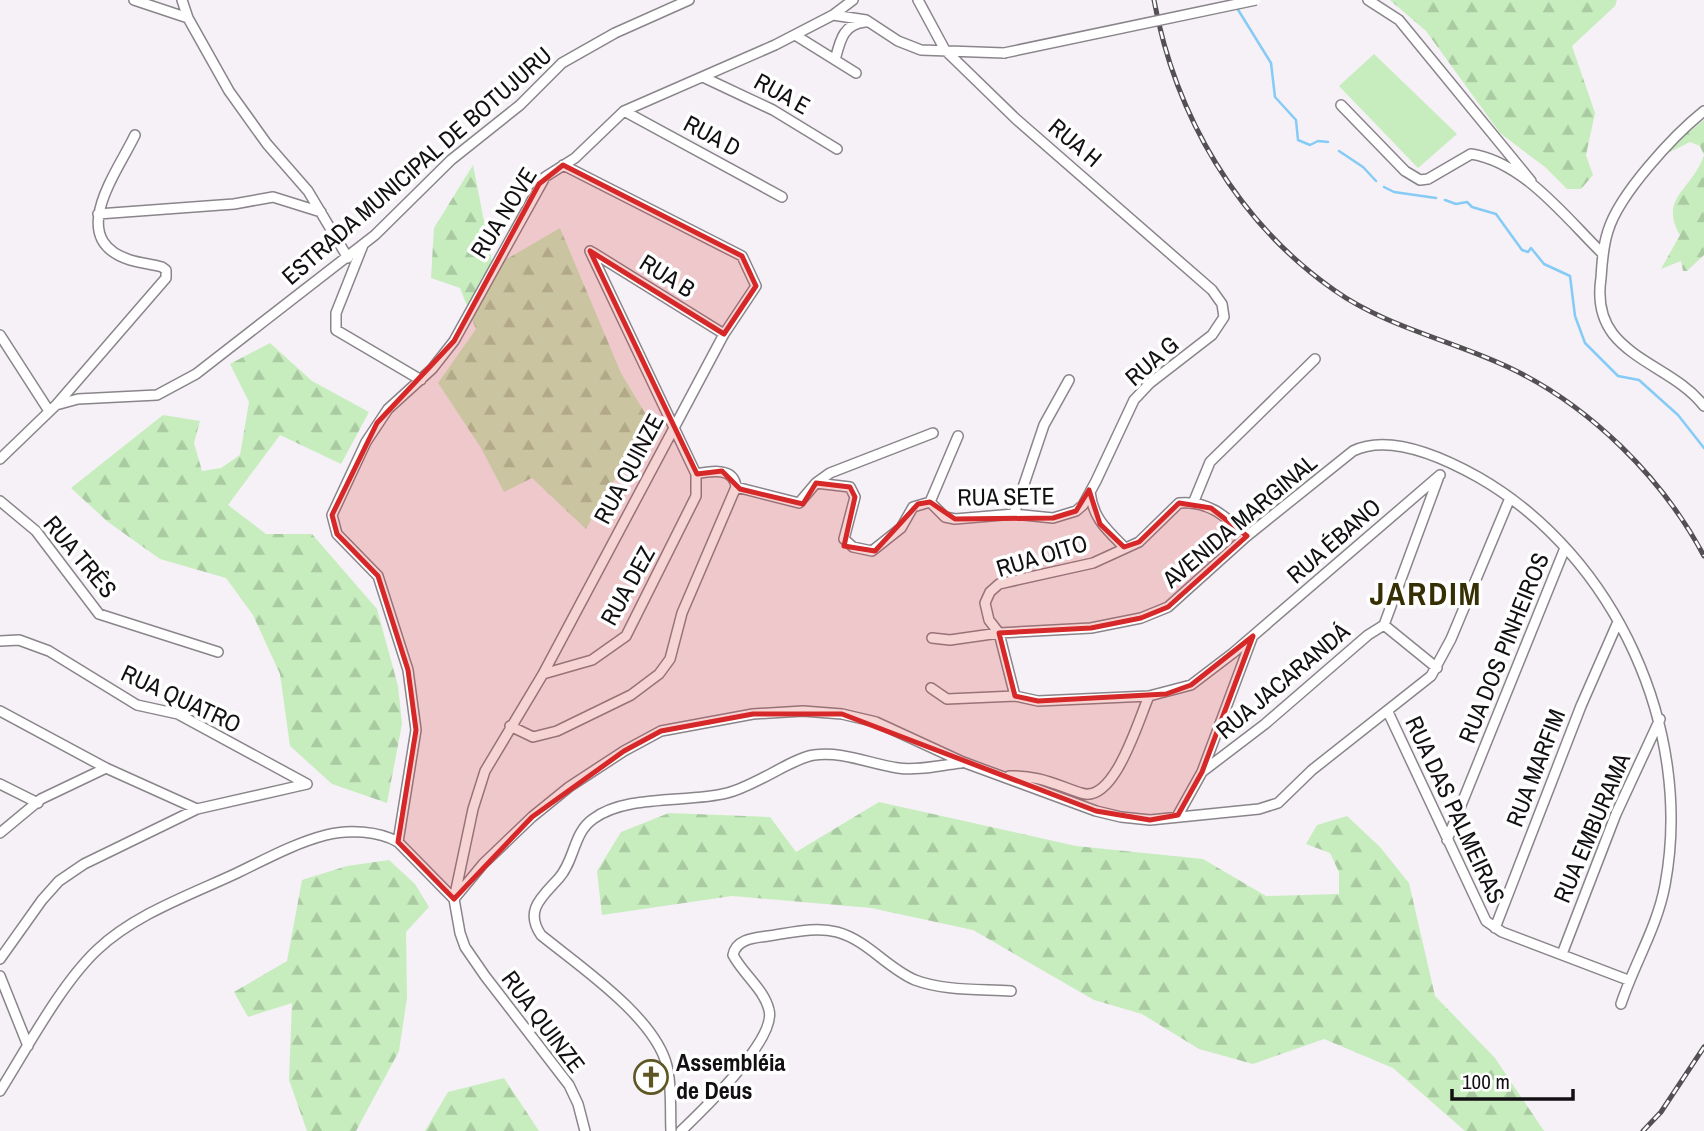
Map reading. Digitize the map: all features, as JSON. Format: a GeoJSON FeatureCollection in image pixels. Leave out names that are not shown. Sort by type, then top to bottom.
{"type":"FeatureCollection","features":[{"type":"Feature","properties":{"kind":"street"},"geometry":{"type":"LineString","coordinates":[[134,0],[188,18]]}},
{"type":"Feature","properties":{"kind":"street"},"geometry":{"type":"LineString","coordinates":[[182,0],[188,18],[229,91],[323,213],[348,257]]}},
{"type":"Feature","properties":{"kind":"street","name":"ESTRADA MUNICIPAL DE BOTUJURU"},"geometry":{"type":"LineString","coordinates":[[53,408],[69,400],[166,392],[196,374],[348,257],[402,211],[451,160],[520,105],[562,63],[615,33],[689,0]]}},
{"type":"Feature","properties":{"kind":"street","name":"RUA NOVE"},"geometry":{"type":"LineString","coordinates":[[398,842],[416,730],[415,710],[396,624],[378,576],[363,557],[343,541],[332,515],[340,492],[377,423],[421,380],[454,341],[539,184],[624,111],[705,78],[795,35],[853,0]]}},
{"type":"Feature","properties":{"kind":"street","name":"RUA H"},"geometry":{"type":"LineString","coordinates":[[918,0],[945,50],[1016,119],[1170,251],[1222,304]]}},
{"type":"Feature","properties":{"kind":"street"},"geometry":{"type":"LineString","coordinates":[[832,15],[871,22],[910,47],[1004,52],[1256,0]]}},
{"type":"Feature","properties":{"kind":"street"},"geometry":{"type":"LineString","coordinates":[[1368,0],[1399,20],[1541,194],[1603,254]]}},
{"type":"Feature","properties":{"kind":"street"},"geometry":{"type":"LineString","coordinates":[[835,60],[841,38],[848,27],[871,22]]}},
{"type":"Feature","properties":{"kind":"street"},"geometry":{"type":"LineString","coordinates":[[795,35],[856,73]]}},
{"type":"Feature","properties":{"kind":"street","name":"RUA E"},"geometry":{"type":"LineString","coordinates":[[705,78],[773,110],[837,149]]}},
{"type":"Feature","properties":{"kind":"street"},"geometry":{"type":"LineString","coordinates":[[1341,105],[1415,178],[1428,179],[1471,154],[1496,160],[1541,194]]}},
{"type":"Feature","properties":{"kind":"street","name":"RUA D"},"geometry":{"type":"LineString","coordinates":[[624,111],[782,197]]}},
{"type":"Feature","properties":{"kind":"street"},"geometry":{"type":"LineString","coordinates":[[1704,111],[1675,135],[1622,204],[1608,229],[1600,294],[1605,322],[1630,349],[1674,377],[1704,406]]}},
{"type":"Feature","properties":{"kind":"street"},"geometry":{"type":"LineString","coordinates":[[0,459],[53,408],[155,295],[166,278],[166,270],[162,267],[130,260],[104,244],[96,225],[98,214],[135,135]]}},
{"type":"Feature","properties":{"kind":"street","name":"RUA QUINZE"},"geometry":{"type":"LineString","coordinates":[[543,674],[724,334],[756,286],[742,256],[563,165]]}},
{"type":"Feature","properties":{"kind":"street"},"geometry":{"type":"LineString","coordinates":[[98,214],[234,204],[273,197],[323,213]]}},
{"type":"Feature","properties":{"kind":"street"},"geometry":{"type":"LineString","coordinates":[[364,243],[334,322],[341,335],[421,380]]}},
{"type":"Feature","properties":{"kind":"street","name":"RUA B"},"geometry":{"type":"LineString","coordinates":[[673,428],[590,251],[724,334]]}},
{"type":"Feature","properties":{"kind":"street","name":"RUA G"},"geometry":{"type":"LineString","coordinates":[[1089,489],[1134,400],[1150,383],[1221,326],[1224,317],[1222,304]]}},
{"type":"Feature","properties":{"kind":"street"},"geometry":{"type":"LineString","coordinates":[[0,335],[53,408]]}},
{"type":"Feature","properties":{"kind":"street"},"geometry":{"type":"LineString","coordinates":[[1247,536],[1222,513],[1194,502],[1210,463],[1315,359]]}},
{"type":"Feature","properties":{"kind":"street"},"geometry":{"type":"LineString","coordinates":[[1014,514],[1044,425],[1069,380]]}},
{"type":"Feature","properties":{"kind":"street"},"geometry":{"type":"LineString","coordinates":[[510,726],[533,737],[557,731],[631,695],[659,674],[670,659],[682,613],[736,487],[733,478],[722,471],[696,474],[673,428]]}},
{"type":"Feature","properties":{"kind":"street"},"geometry":{"type":"LineString","coordinates":[[736,487],[799,503],[816,483],[830,473],[933,433]]}},
{"type":"Feature","properties":{"kind":"street"},"geometry":{"type":"LineString","coordinates":[[816,483],[850,487],[854,491],[855,497],[844,539],[853,547],[872,551],[901,528],[913,507],[930,502],[958,436]]}},
{"type":"Feature","properties":{"kind":"street","name":"AVENIDA MARGINAL"},"geometry":{"type":"LineString","coordinates":[[932,638],[950,640],[999,633],[1091,628],[1141,618],[1168,607],[1247,536],[1353,451],[1379,443],[1402,447],[1448,463],[1510,498],[1566,548],[1592,579],[1652,692],[1660,719],[1671,799],[1670,846],[1659,912],[1628,980],[1621,1004]]}},
{"type":"Feature","properties":{"kind":"street","name":"RUA JACARANDÁ"},"geometry":{"type":"LineString","coordinates":[[1202,772],[1265,724],[1368,635],[1384,625],[1440,475],[1448,463]]}},
{"type":"Feature","properties":{"kind":"street","name":"RUA DEZ"},"geometry":{"type":"LineString","coordinates":[[543,674],[592,660],[626,636],[696,496],[696,474]]}},
{"type":"Feature","properties":{"kind":"street","name":"RUA ÉBANO"},"geometry":{"type":"LineString","coordinates":[[1253,636],[1440,475]]}},
{"type":"Feature","properties":{"kind":"street","name":"RUA SETE"},"geometry":{"type":"LineString","coordinates":[[930,502],[944,517],[955,519],[1014,514],[1066,516],[1083,505],[1089,489]]}},
{"type":"Feature","properties":{"kind":"street","name":"RUA SETE"},"geometry":{"type":"LineString","coordinates":[[1089,489],[1092,509],[1100,524],[1124,547]]}},
{"type":"Feature","properties":{"kind":"street"},"geometry":{"type":"LineString","coordinates":[[1388,712],[1419,688],[1437,668],[1510,498]]}},
{"type":"Feature","properties":{"kind":"street","name":"RUA TRÊS"},"geometry":{"type":"LineString","coordinates":[[0,501],[36,531],[99,614],[218,652]]}},
{"type":"Feature","properties":{"kind":"street","name":"RUA OITO"},"geometry":{"type":"LineString","coordinates":[[999,633],[989,620],[985,603],[990,592],[999,584],[1093,563],[1139,542],[1179,503],[1194,502]]}},
{"type":"Feature","properties":{"kind":"street","name":"RUA DOS PINHEIROS"},"geometry":{"type":"LineString","coordinates":[[1447,840],[1566,548]]}},
{"type":"Feature","properties":{"kind":"street","name":"RUA MARFIM"},"geometry":{"type":"LineString","coordinates":[[1495,928],[1581,706],[1617,624]]}},
{"type":"Feature","properties":{"kind":"street"},"geometry":{"type":"LineString","coordinates":[[1384,625],[1437,668]]}},
{"type":"Feature","properties":{"kind":"street"},"geometry":{"type":"LineString","coordinates":[[999,633],[1015,696]]}},
{"type":"Feature","properties":{"kind":"street"},"geometry":{"type":"LineString","coordinates":[[931,688],[947,699],[1015,696],[1038,701],[1149,696],[1191,685],[1253,636]]}},
{"type":"Feature","properties":{"kind":"street"},"geometry":{"type":"LineString","coordinates":[[1178,816],[1202,772],[1253,636]]}},
{"type":"Feature","properties":{"kind":"street","name":"RUA QUATRO"},"geometry":{"type":"LineString","coordinates":[[0,641],[19,640],[49,651],[137,705],[178,714],[307,784],[197,809]]}},
{"type":"Feature","properties":{"kind":"street"},"geometry":{"type":"LineString","coordinates":[[454,899],[478,789],[510,726],[543,674]]}},
{"type":"Feature","properties":{"kind":"street"},"geometry":{"type":"LineString","coordinates":[[1005,777],[1033,776],[1084,795],[1096,794],[1112,780],[1149,696]]}},
{"type":"Feature","properties":{"kind":"street","name":"RUA DAS PALMEIRAS"},"geometry":{"type":"LineString","coordinates":[[454,899],[483,864],[532,817],[569,787],[661,730],[753,714],[803,710],[842,714],[876,722],[963,762],[1096,811],[1150,820],[1259,809],[1278,803],[1311,770],[1388,712],[1480,914],[1495,928]]}},
{"type":"Feature","properties":{"kind":"street"},"geometry":{"type":"LineString","coordinates":[[0,711],[106,768],[197,809]]}},
{"type":"Feature","properties":{"kind":"street","name":"RUA EMBURAMA"},"geometry":{"type":"LineString","coordinates":[[1562,954],[1616,814],[1660,719]]}},
{"type":"Feature","properties":{"kind":"street"},"geometry":{"type":"LineString","coordinates":[[671,1131],[667,1064],[657,1044],[629,1008],[541,935],[533,923],[532,913],[536,904],[563,874],[580,833],[589,821],[616,807],[727,793],[765,779],[813,755],[838,755],[900,769],[963,762]]}},
{"type":"Feature","properties":{"kind":"street"},"geometry":{"type":"LineString","coordinates":[[0,833],[38,803],[106,768]]}},
{"type":"Feature","properties":{"kind":"street"},"geometry":{"type":"LineString","coordinates":[[0,784],[38,803]]}},
{"type":"Feature","properties":{"kind":"street"},"geometry":{"type":"LineString","coordinates":[[0,959],[24,920],[59,881],[83,864],[197,809]]}},
{"type":"Feature","properties":{"kind":"street"},"geometry":{"type":"LineString","coordinates":[[0,1091],[94,952],[151,914],[302,842],[328,834],[375,834],[398,842],[454,899]]}},
{"type":"Feature","properties":{"kind":"street","name":"RUA QUINZE"},"geometry":{"type":"LineString","coordinates":[[454,899],[465,947],[569,1085],[585,1131]]}},
{"type":"Feature","properties":{"kind":"street"},"geometry":{"type":"LineString","coordinates":[[1495,928],[1628,980]]}},
{"type":"Feature","properties":{"kind":"street"},"geometry":{"type":"LineString","coordinates":[[681,1131],[728,1082],[766,1033],[771,1022],[763,996],[733,955],[741,942],[754,937],[816,929],[836,931],[851,937],[915,980],[934,986],[1011,991]]}},
{"type":"Feature","properties":{"kind":"street"},"geometry":{"type":"LineString","coordinates":[[0,976],[28,1046]]}},
{"type":"Feature","properties":{"kind":"highlighted area"},"geometry":{"type":"Polygon","coordinates":[[[563,165],[742,256],[756,286],[724,334],[590,251],[697,474],[722,471],[740,489],[803,504],[816,483],[850,487],[855,497],[844,546],[875,551],[918,504],[930,502],[955,519],[1053,518],[1076,511],[1089,490],[1100,524],[1124,547],[1139,542],[1179,503],[1211,508],[1247,536],[1168,607],[1141,618],[1091,628],[999,633],[1015,696],[1038,701],[1166,694],[1191,685],[1253,636],[1202,772],[1178,815],[1150,820],[1096,811],[842,714],[753,714],[661,731],[624,751],[532,817],[454,899],[398,842],[416,730],[408,670],[378,576],[337,534],[332,515],[377,423],[454,341],[539,184],[563,165]]]}},
{"type":"Feature","properties":{"kind":"green space"},"geometry":{"type":"Polygon","coordinates":[[[1390,0],[1617,0],[1615,6],[1572,46],[1595,113],[1586,155],[1593,175],[1581,189],[1567,189],[1545,167],[1500,133],[1426,31],[1390,0]]]}},
{"type":"Feature","properties":{"kind":"green space"},"geometry":{"type":"Polygon","coordinates":[[[1374,54],[1457,134],[1418,168],[1339,86],[1374,54]]]}},
{"type":"Feature","properties":{"kind":"green space"},"geometry":{"type":"Polygon","coordinates":[[[1704,120],[1704,155],[1700,146],[1690,142],[1670,152],[1670,147],[1704,120]]]}},
{"type":"Feature","properties":{"kind":"green space"},"geometry":{"type":"Polygon","coordinates":[[[1704,155],[1704,255],[1687,271],[1683,271],[1681,261],[1661,269],[1680,235],[1674,222],[1675,202],[1693,177],[1704,155]]]}},
{"type":"Feature","properties":{"kind":"green space"},"geometry":{"type":"Polygon","coordinates":[[[473,165],[493,267],[560,228],[621,373],[654,428],[635,444],[586,529],[532,478],[504,492],[481,448],[438,383],[476,329],[460,288],[431,278],[434,228],[473,165]]]}},
{"type":"Feature","properties":{"kind":"green space"},"geometry":{"type":"Polygon","coordinates":[[[270,343],[312,381],[369,412],[341,464],[280,435],[228,505],[266,534],[312,534],[377,609],[398,686],[402,724],[387,803],[332,784],[290,746],[280,674],[253,615],[226,578],[160,559],[108,522],[71,488],[163,415],[200,421],[194,443],[202,471],[221,468],[240,455],[249,402],[230,364],[270,343]]]}},
{"type":"Feature","properties":{"kind":"green space"},"geometry":{"type":"Polygon","coordinates":[[[879,802],[1076,846],[1203,859],[1266,896],[1339,894],[1339,872],[1330,853],[1306,844],[1317,825],[1347,816],[1380,847],[1409,883],[1435,996],[1495,1058],[1544,1131],[1465,1131],[1393,1068],[1324,1039],[1253,1064],[1199,1049],[1142,1014],[1094,1000],[973,930],[871,908],[732,896],[602,915],[597,871],[621,832],[669,813],[770,817],[796,852],[879,802]]]}},
{"type":"Feature","properties":{"kind":"green space"},"geometry":{"type":"Polygon","coordinates":[[[389,860],[415,884],[429,907],[406,932],[407,998],[399,1051],[356,1131],[307,1131],[289,1080],[292,1003],[248,1017],[234,992],[287,961],[302,880],[347,866],[389,860]]]}},
{"type":"Feature","properties":{"kind":"green space"},"geometry":{"type":"Polygon","coordinates":[[[504,1078],[539,1131],[425,1131],[448,1092],[504,1078]]]}},
{"type":"Feature","properties":{"kind":"waterway"},"geometry":{"type":"LineString","coordinates":[[1237,8],[1271,63],[1275,97],[1296,120],[1298,140],[1310,145],[1318,141],[1328,142]]}},
{"type":"Feature","properties":{"kind":"waterway"},"geometry":{"type":"LineString","coordinates":[[1339,151],[1363,167],[1376,181]]}},
{"type":"Feature","properties":{"kind":"waterway"},"geometry":{"type":"LineString","coordinates":[[1384,187],[1394,192],[1436,198]]}},
{"type":"Feature","properties":{"kind":"waterway"},"geometry":{"type":"LineString","coordinates":[[1445,200],[1456,204],[1467,202],[1472,207],[1496,214],[1522,250],[1528,252],[1531,248],[1544,264],[1570,276],[1575,316],[1585,343],[1618,376],[1639,380],[1678,415],[1704,448]]}},
{"type":"Feature","properties":{"kind":"railway"},"geometry":{"type":"LineString","coordinates":[[1154,0],[1177,84],[1195,124],[1240,199],[1268,232],[1299,263],[1354,303],[1397,324],[1508,367],[1567,401],[1621,446],[1645,472],[1667,498],[1704,556]]}},
{"type":"Feature","properties":{"kind":"railway"},"geometry":{"type":"LineString","coordinates":[[1643,1131],[1661,1112],[1704,1047]]}},
{"type":"Feature","properties":{"kind":"place","name":"Assembléia de Deus"},"geometry":{"type":"Point","coordinates":[651,1077]}},
{"type":"Feature","properties":{"kind":"district","name":"JARDIM"},"geometry":{"type":"Point","coordinates":[1426,594]}}]}
